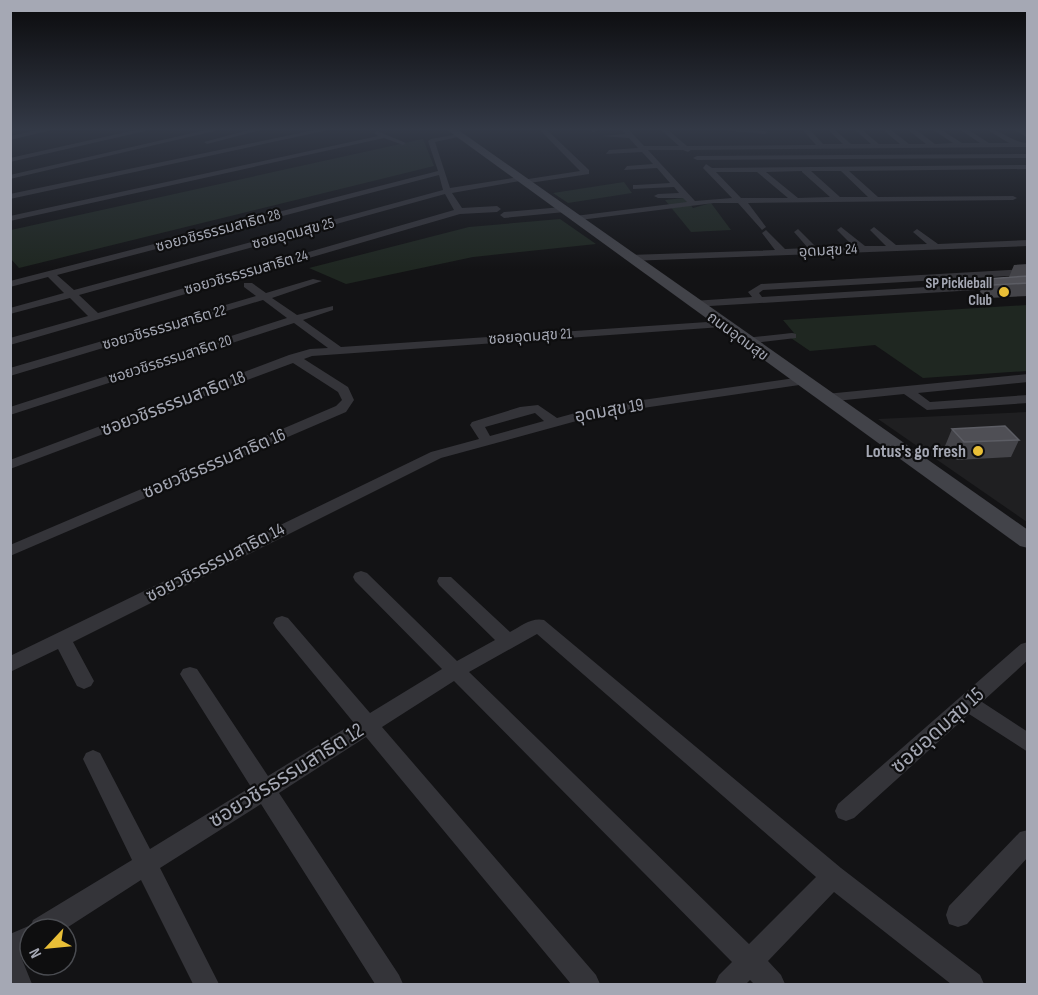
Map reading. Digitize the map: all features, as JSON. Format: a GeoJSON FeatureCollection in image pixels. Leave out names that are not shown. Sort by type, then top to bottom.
{"type":"FeatureCollection","features":[{"type":"Feature","properties":{"kind":"main road","name":"ถนนอุดมสุข"},"geometry":{"type":"LineString","coordinates":[[515,175],[1028,541]]}},
{"type":"Feature","properties":{"kind":"street"},"geometry":{"type":"LineString","coordinates":[[10,197],[112,175]]}},
{"type":"Feature","properties":{"kind":"street"},"geometry":{"type":"LineString","coordinates":[[10,219],[208,175]]}},
{"type":"Feature","properties":{"kind":"street","name":"ซอยวชิรธรรมสาธิต 28"},"geometry":{"type":"LineString","coordinates":[[10,284],[269,228],[431,175]]}},
{"type":"Feature","properties":{"kind":"street"},"geometry":{"type":"LineString","coordinates":[[443,175],[447,191],[459,211]]}},
{"type":"Feature","properties":{"kind":"street","name":"ซอยอุดมสุข 25"},"geometry":{"type":"LineString","coordinates":[[10,310],[69,294],[269,228],[447,191],[558,175]]}},
{"type":"Feature","properties":{"kind":"street"},"geometry":{"type":"LineString","coordinates":[[632,177],[660,175]]}},
{"type":"Feature","properties":{"kind":"street"},"geometry":{"type":"LineString","coordinates":[[668,175],[692,202]]}},
{"type":"Feature","properties":{"kind":"street"},"geometry":{"type":"LineString","coordinates":[[716,175],[782,252]]}},
{"type":"Feature","properties":{"kind":"street"},"geometry":{"type":"LineString","coordinates":[[765,175],[796,200]]}},
{"type":"Feature","properties":{"kind":"street"},"geometry":{"type":"LineString","coordinates":[[811,175],[837,199]]}},
{"type":"Feature","properties":{"kind":"street"},"geometry":{"type":"LineString","coordinates":[[850,175],[875,199]]}},
{"type":"Feature","properties":{"kind":"street"},"geometry":{"type":"LineString","coordinates":[[889,175],[895,180]]}},
{"type":"Feature","properties":{"kind":"street"},"geometry":{"type":"LineString","coordinates":[[174,176],[183,181]]}},
{"type":"Feature","properties":{"kind":"street"},"geometry":{"type":"LineString","coordinates":[[636,186],[677,185]]}},
{"type":"Feature","properties":{"kind":"street"},"geometry":{"type":"LineString","coordinates":[[658,196],[686,195]]}},
{"type":"Feature","properties":{"kind":"street","name":"ซอยวชิรธรรมสาธิต 24"},"geometry":{"type":"LineString","coordinates":[[10,342],[459,211],[568,215],[657,210],[692,202],[1013,198]]}},
{"type":"Feature","properties":{"kind":"street"},"geometry":{"type":"LineString","coordinates":[[269,228],[315,252]]}},
{"type":"Feature","properties":{"kind":"street"},"geometry":{"type":"LineString","coordinates":[[841,230],[861,248]]}},
{"type":"Feature","properties":{"kind":"street"},"geometry":{"type":"LineString","coordinates":[[874,230],[893,247]]}},
{"type":"Feature","properties":{"kind":"street"},"geometry":{"type":"LineString","coordinates":[[798,232],[815,251]]}},
{"type":"Feature","properties":{"kind":"street"},"geometry":{"type":"LineString","coordinates":[[917,232],[935,246]]}},
{"type":"Feature","properties":{"kind":"street","name":"อุดมสุข 24"},"geometry":{"type":"LineString","coordinates":[[629,258],[1028,243]]}},
{"type":"Feature","properties":{"kind":"street"},"geometry":{"type":"LineString","coordinates":[[756,302],[753,292],[761,287],[1028,272]]}},
{"type":"Feature","properties":{"kind":"street"},"geometry":{"type":"LineString","coordinates":[[50,274],[95,316]]}},
{"type":"Feature","properties":{"kind":"street"},"geometry":{"type":"LineString","coordinates":[[697,306],[954,294],[933,278]]}},
{"type":"Feature","properties":{"kind":"street","name":"ซอยวชิรธรรมสาธิต 22"},"geometry":{"type":"LineString","coordinates":[[10,372],[317,281]]}},
{"type":"Feature","properties":{"kind":"street"},"geometry":{"type":"LineString","coordinates":[[947,289],[1028,284]]}},
{"type":"Feature","properties":{"kind":"street"},"geometry":{"type":"LineString","coordinates":[[248,285],[338,350]]}},
{"type":"Feature","properties":{"kind":"street","name":"ซอยวชิรธรรมสาธิต 20"},"geometry":{"type":"LineString","coordinates":[[10,411],[329,308]]}},
{"type":"Feature","properties":{"kind":"street","name":"ซอยอุดมสุข 21"},"geometry":{"type":"LineString","coordinates":[[338,350],[722,324]]}},
{"type":"Feature","properties":{"kind":"street"},"geometry":{"type":"LineString","coordinates":[[746,341],[792,336]]}},
{"type":"Feature","properties":{"kind":"street","name":"ซอยวชิรธรรมสาธิต 18"},"geometry":{"type":"LineString","coordinates":[[10,465],[293,358],[338,350]]}},
{"type":"Feature","properties":{"kind":"street","name":"ซอยวชิรธรรมสาธิต 16"},"geometry":{"type":"LineString","coordinates":[[10,551],[341,410],[348,400],[344,390],[293,358]]}},
{"type":"Feature","properties":{"kind":"street"},"geometry":{"type":"LineString","coordinates":[[826,398],[1028,378]]}},
{"type":"Feature","properties":{"kind":"street","name":"อุดมสุข 19"},"geometry":{"type":"LineString","coordinates":[[422,462],[436,455],[486,440],[477,425],[514,413],[538,409],[552,421],[601,410],[802,381]]}},
{"type":"Feature","properties":{"kind":"street"},"geometry":{"type":"LineString","coordinates":[[906,389],[927,406],[1028,399]]}},
{"type":"Feature","properties":{"kind":"street","name":"ซอยวชิรธรรมสาธิต 14"},"geometry":{"type":"LineString","coordinates":[[10,665],[422,462]]}},
{"type":"Feature","properties":{"kind":"street"},"geometry":{"type":"LineString","coordinates":[[361,578],[772,984]]}},
{"type":"Feature","properties":{"kind":"street"},"geometry":{"type":"LineString","coordinates":[[445,581],[507,640]]}},
{"type":"Feature","properties":{"kind":"street"},"geometry":{"type":"LineString","coordinates":[[282,623],[587,984]]}},
{"type":"Feature","properties":{"kind":"street","name":"ซอยวชิรธรรมสาธิต 12"},"geometry":{"type":"LineString","coordinates":[[61,917],[456,670],[532,626],[538,625],[833,876]]}},
{"type":"Feature","properties":{"kind":"street"},"geometry":{"type":"LineString","coordinates":[[62,639],[84,681]]}},
{"type":"Feature","properties":{"kind":"street","name":"ซอยอุดมสุข 15"},"geometry":{"type":"LineString","coordinates":[[846,811],[1028,649]]}},
{"type":"Feature","properties":{"kind":"street"},"geometry":{"type":"LineString","coordinates":[[190,674],[390,984]]}},
{"type":"Feature","properties":{"kind":"street"},"geometry":{"type":"LineString","coordinates":[[968,703],[1028,743]]}},
{"type":"Feature","properties":{"kind":"street"},"geometry":{"type":"LineString","coordinates":[[93,759],[206,984]]}},
{"type":"Feature","properties":{"kind":"street"},"geometry":{"type":"LineString","coordinates":[[958,915],[1028,840]]}},
{"type":"Feature","properties":{"kind":"street"},"geometry":{"type":"LineString","coordinates":[[728,984],[833,876],[971,984]]}},
{"type":"Feature","properties":{"kind":"street"},"geometry":{"type":"LineString","coordinates":[[10,960],[19,984]]}},
{"type":"Feature","properties":{"kind":"shaded area"},"geometry":{"type":"Polygon","coordinates":[[[258,175],[396,175],[19,268],[11,259],[11,230],[258,175]]]}},
{"type":"Feature","properties":{"kind":"shaded area"},"geometry":{"type":"Polygon","coordinates":[[[624,182],[632,193],[568,203],[553,193],[624,182]]]}},
{"type":"Feature","properties":{"kind":"shaded area"},"geometry":{"type":"Polygon","coordinates":[[[684,198],[693,208],[711,203],[731,230],[691,232],[665,200],[684,198]]]}},
{"type":"Feature","properties":{"kind":"shaded area"},"geometry":{"type":"Polygon","coordinates":[[[560,219],[596,244],[473,257],[346,284],[309,268],[469,227],[560,219]]]}},
{"type":"Feature","properties":{"kind":"shaded area"},"geometry":{"type":"Polygon","coordinates":[[[1027,305],[1027,371],[923,378],[875,345],[810,351],[785,334],[794,333],[783,320],[1027,305]]]}},
{"type":"Feature","properties":{"kind":"shaded area"},"geometry":{"type":"Polygon","coordinates":[[[1027,412],[1027,522],[878,419],[1027,412]]]}},
{"type":"Feature","properties":{"kind":"building"},"geometry":{"type":"Polygon","coordinates":[[[1028,276],[1028,283],[993,285],[985,279],[1028,276]]]}},
{"type":"Feature","properties":{"kind":"building"},"geometry":{"type":"Polygon","coordinates":[[[1005,426],[1019,440],[964,442],[952,429],[1005,426]]]}},
{"type":"Feature","properties":{"kind":"place","name":"SP Pickleball Club"},"geometry":{"type":"Point","coordinates":[1004,292]}},
{"type":"Feature","properties":{"kind":"place","name":"Lotus's go fresh"},"geometry":{"type":"Point","coordinates":[978,451]}}]}
